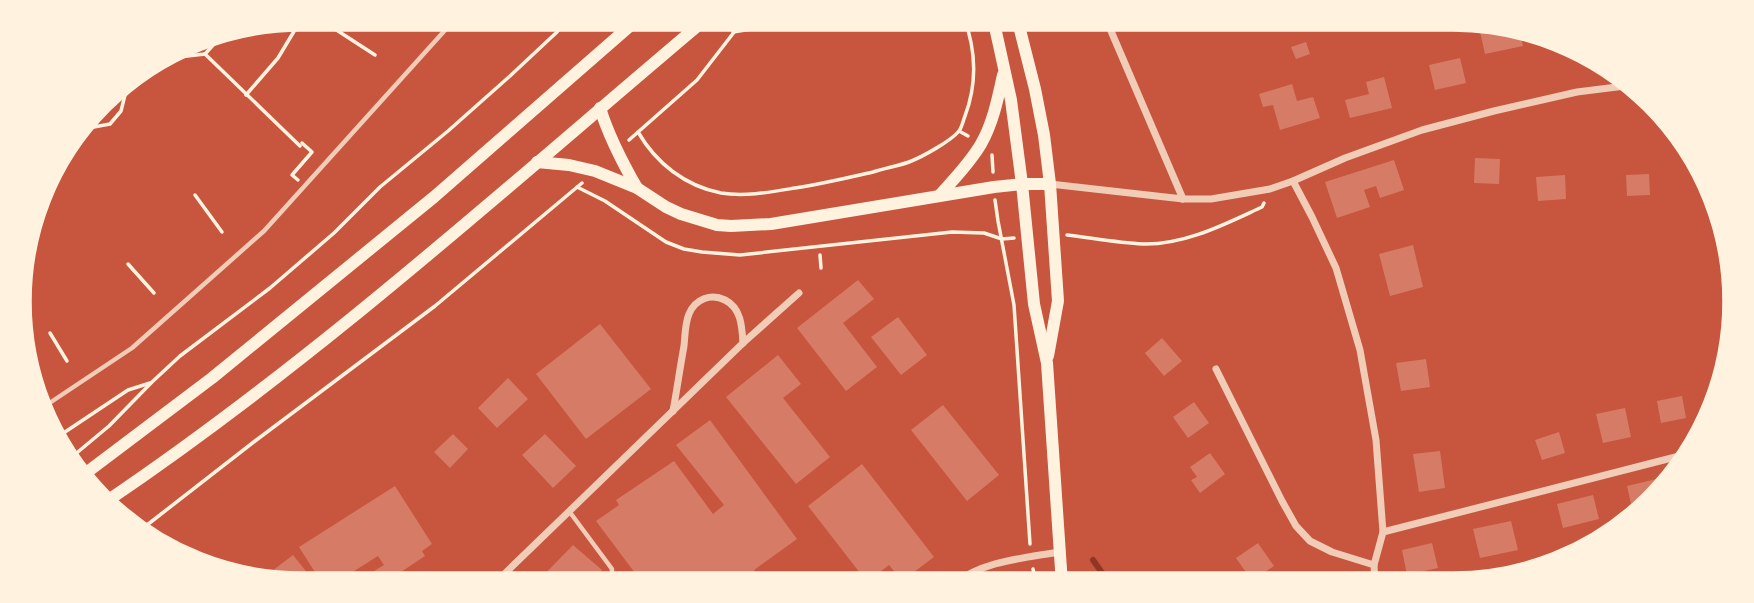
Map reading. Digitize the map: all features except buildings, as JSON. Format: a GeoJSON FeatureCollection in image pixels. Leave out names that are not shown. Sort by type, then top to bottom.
{"type":"FeatureCollection","features":[{"type":"Feature","properties":{"kind":"main road"},"geometry":{"type":"LineString","coordinates":[[89,471],[212,378],[413,214],[616,30]]}},
{"type":"Feature","properties":{"kind":"main road"},"geometry":{"type":"LineString","coordinates":[[113,497],[245,403],[375,300],[693,30]]}},
{"type":"Feature","properties":{"kind":"main road"},"geometry":{"type":"LineString","coordinates":[[996,30],[1011,100],[1034,303],[1047,363],[1061,573]]}},
{"type":"Feature","properties":{"kind":"main road"},"geometry":{"type":"LineString","coordinates":[[1020,30],[1044,135],[1050,184],[1058,301],[1047,363]]}},
{"type":"Feature","properties":{"kind":"main road"},"geometry":{"type":"LineString","coordinates":[[939,196],[970,162],[982,144],[998,103],[1005,68]]}},
{"type":"Feature","properties":{"kind":"main road"},"geometry":{"type":"LineString","coordinates":[[600,108],[617,152],[637,188]]}},
{"type":"Feature","properties":{"kind":"main road"},"geometry":{"type":"LineString","coordinates":[[537,162],[595,171],[637,188],[681,214],[717,225],[731,226],[771,224],[1022,184],[1050,184]]}},
{"type":"Feature","properties":{"kind":"street"},"geometry":{"type":"LineString","coordinates":[[1111,30],[1183,199]]}},
{"type":"Feature","properties":{"kind":"street"},"geometry":{"type":"LineString","coordinates":[[1050,184],[1183,199],[1211,199],[1270,189],[1422,130],[1577,92],[1619,87]]}},
{"type":"Feature","properties":{"kind":"street"},"geometry":{"type":"LineString","coordinates":[[1293,181],[1336,268],[1360,350],[1376,440],[1383,532],[1374,573]]}},
{"type":"Feature","properties":{"kind":"street"},"geometry":{"type":"LineString","coordinates":[[504,573],[743,343],[799,293]]}},
{"type":"Feature","properties":{"kind":"street"},"geometry":{"type":"LineString","coordinates":[[673,411],[688,316],[698,302],[710,297],[720,297],[729,302],[736,309],[743,343]]}},
{"type":"Feature","properties":{"kind":"street"},"geometry":{"type":"LineString","coordinates":[[1216,369],[1296,526],[1310,541],[1332,552],[1374,565]]}},
{"type":"Feature","properties":{"kind":"street"},"geometry":{"type":"LineString","coordinates":[[1383,532],[1675,457]]}},
{"type":"Feature","properties":{"kind":"street"},"geometry":{"type":"LineString","coordinates":[[972,573],[984,567],[1059,552]]}},
{"type":"Feature","properties":{"kind":"lane"},"geometry":{"type":"LineString","coordinates":[[49,403],[132,348],[264,231],[445,30]]}},
{"type":"Feature","properties":{"kind":"lane"},"geometry":{"type":"LineString","coordinates":[[569,511],[612,569],[612,573]]}},
{"type":"Feature","properties":{"kind":"path"},"geometry":{"type":"LineString","coordinates":[[246,95],[278,58],[295,30]]}},
{"type":"Feature","properties":{"kind":"path"},"geometry":{"type":"LineString","coordinates":[[336,30],[375,55]]}},
{"type":"Feature","properties":{"kind":"path"},"geometry":{"type":"LineString","coordinates":[[77,453],[109,426],[180,356],[270,288],[334,233],[380,187],[448,131],[558,30]]}},
{"type":"Feature","properties":{"kind":"path"},"geometry":{"type":"LineString","coordinates":[[617,152],[697,80],[733,32],[745,30]]}},
{"type":"Feature","properties":{"kind":"path"},"geometry":{"type":"LineString","coordinates":[[638,132],[655,157],[669,170],[705,188],[722,193],[767,193],[840,180],[908,162],[934,150],[959,131],[973,89],[974,60],[969,30]]}},
{"type":"Feature","properties":{"kind":"path"},"geometry":{"type":"LineString","coordinates":[[185,56],[205,54],[214,44]]}},
{"type":"Feature","properties":{"kind":"path"},"geometry":{"type":"LineString","coordinates":[[205,54],[246,95],[312,152],[295,171]]}},
{"type":"Feature","properties":{"kind":"path"},"geometry":{"type":"LineString","coordinates":[[93,127],[110,124],[121,111],[124,95]]}},
{"type":"Feature","properties":{"kind":"path"},"geometry":{"type":"LineString","coordinates":[[147,524],[435,306],[595,171]]}},
{"type":"Feature","properties":{"kind":"path"},"geometry":{"type":"LineString","coordinates":[[1065,235],[1143,244],[1173,241],[1218,227],[1262,207],[1270,189]]}},
{"type":"Feature","properties":{"kind":"path"},"geometry":{"type":"LineString","coordinates":[[195,195],[222,232]]}},
{"type":"Feature","properties":{"kind":"path"},"geometry":{"type":"LineString","coordinates":[[998,221],[1014,305],[1034,573]]}},
{"type":"Feature","properties":{"kind":"path"},"geometry":{"type":"LineString","coordinates":[[820,255],[821,268]]}},
{"type":"Feature","properties":{"kind":"path"},"geometry":{"type":"LineString","coordinates":[[128,264],[154,293]]}},
{"type":"Feature","properties":{"kind":"path"},"geometry":{"type":"LineString","coordinates":[[50,333],[67,361]]}},
{"type":"Feature","properties":{"kind":"path"},"geometry":{"type":"LineString","coordinates":[[64,433],[128,390],[152,382]]}},
{"type":"Feature","properties":{"kind":"waterway"},"geometry":{"type":"LineString","coordinates":[[1093,560],[1102,573]]}}]}
